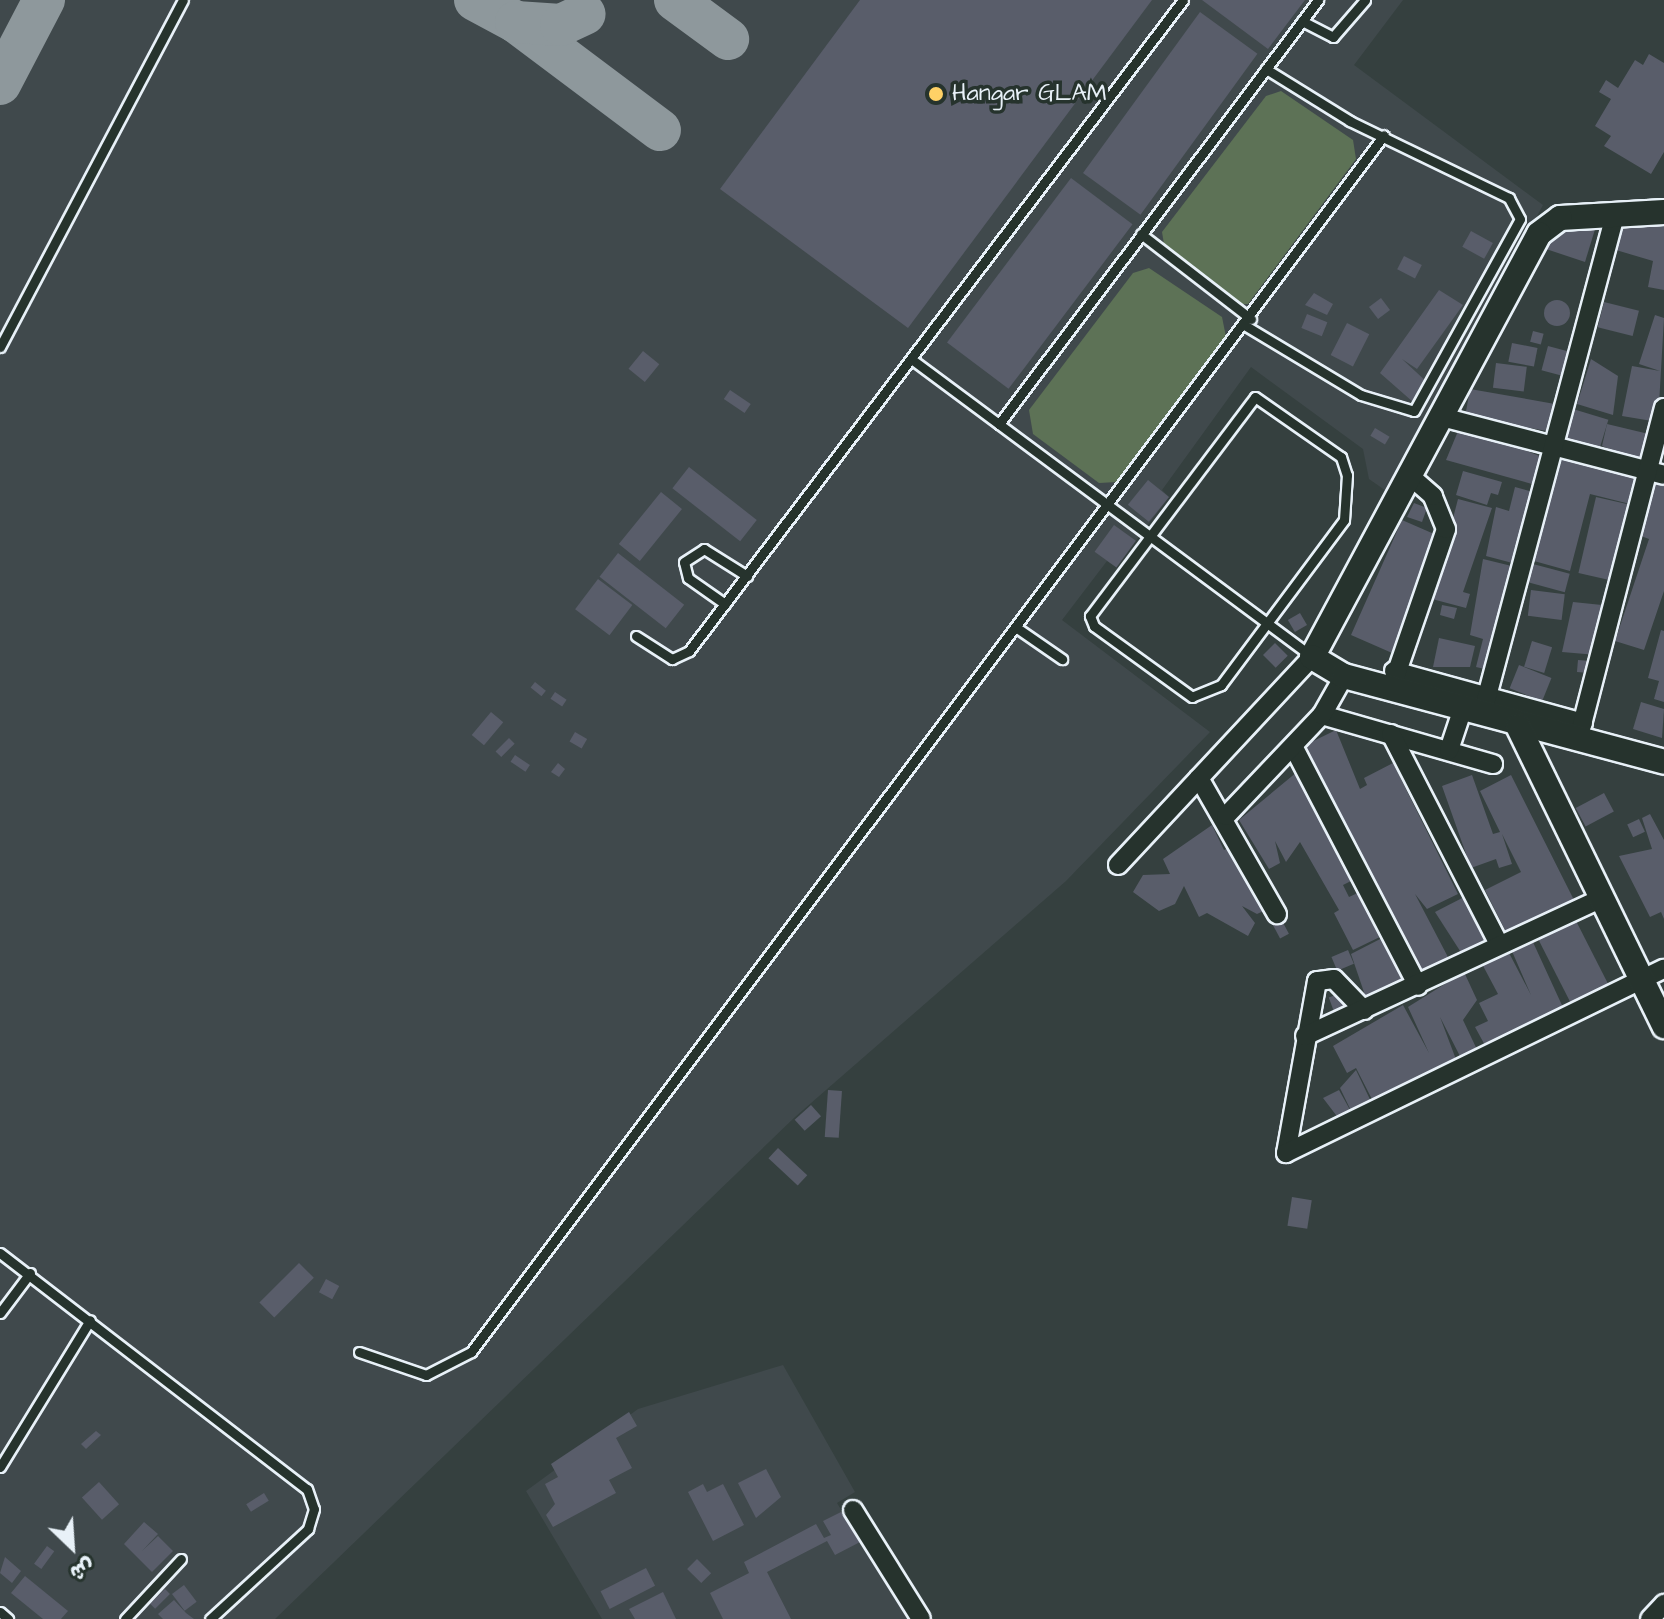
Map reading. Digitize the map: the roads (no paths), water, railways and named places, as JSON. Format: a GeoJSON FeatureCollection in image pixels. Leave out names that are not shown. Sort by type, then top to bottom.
{"type":"FeatureCollection","features":[{"type":"Feature","properties":{"kind":"street"},"geometry":{"type":"LineString","coordinates":[[1118,865],[1312,657],[1546,226],[1615,215],[1664,212]]}},
{"type":"Feature","properties":{"kind":"street"},"geometry":{"type":"LineString","coordinates":[[1449,750],[1479,706],[1555,447],[1615,215]]}},
{"type":"Feature","properties":{"kind":"street"},"geometry":{"type":"LineString","coordinates":[[1581,732],[1656,473],[1664,408]]}},
{"type":"Feature","properties":{"kind":"street"},"geometry":{"type":"LineString","coordinates":[[1442,417],[1656,473]]}},
{"type":"Feature","properties":{"kind":"street"},"geometry":{"type":"LineString","coordinates":[[1393,680],[1421,619],[1446,529],[1433,496],[1410,476]]}},
{"type":"Feature","properties":{"kind":"street"},"geometry":{"type":"LineString","coordinates":[[1312,657],[1344,676],[1393,680],[1581,732],[1664,767]]}},
{"type":"Feature","properties":{"kind":"street"},"geometry":{"type":"LineString","coordinates":[[1226,816],[1294,748],[1322,715],[1344,676]]}},
{"type":"Feature","properties":{"kind":"street"},"geometry":{"type":"LineString","coordinates":[[1393,680],[1479,706],[1518,726],[1581,732]]}},
{"type":"Feature","properties":{"kind":"street"},"geometry":{"type":"LineString","coordinates":[[1322,715],[1493,764]]}},
{"type":"Feature","properties":{"kind":"street"},"geometry":{"type":"LineString","coordinates":[[1518,726],[1664,1026]]}},
{"type":"Feature","properties":{"kind":"street"},"geometry":{"type":"LineString","coordinates":[[1391,734],[1498,942]]}},
{"type":"Feature","properties":{"kind":"street"},"geometry":{"type":"LineString","coordinates":[[1294,748],[1418,986]]}},
{"type":"Feature","properties":{"kind":"street"},"geometry":{"type":"LineString","coordinates":[[1199,778],[1226,816],[1277,914]]}},
{"type":"Feature","properties":{"kind":"street"},"geometry":{"type":"LineString","coordinates":[[1305,1036],[1418,986],[1498,942],[1600,899]]}},
{"type":"Feature","properties":{"kind":"street"},"geometry":{"type":"LineString","coordinates":[[1364,1010],[1323,978],[1305,1036],[1286,1153],[1641,984],[1664,969]]}},
{"type":"Feature","properties":{"kind":"street"},"geometry":{"type":"LineString","coordinates":[[853,1510],[921,1619]]}},
{"type":"Feature","properties":{"kind":"street"},"geometry":{"type":"LineString","coordinates":[[1650,1619],[1664,1604]]}},
{"type":"Feature","properties":{"kind":"lane"},"geometry":{"type":"LineString","coordinates":[[0,347],[183,0]]}},
{"type":"Feature","properties":{"kind":"lane"},"geometry":{"type":"LineString","coordinates":[[636,636],[663,655],[682,657],[914,361],[1183,0]]}},
{"type":"Feature","properties":{"kind":"lane"},"geometry":{"type":"LineString","coordinates":[[999,424],[1318,0]]}},
{"type":"Feature","properties":{"kind":"lane"},"geometry":{"type":"LineString","coordinates":[[1302,21],[1333,37],[1365,0]]}},
{"type":"Feature","properties":{"kind":"lane"},"geometry":{"type":"LineString","coordinates":[[1141,234],[1249,323],[1397,412],[1420,405],[1517,227],[1519,211],[1509,198],[1384,135],[1266,69]]}},
{"type":"Feature","properties":{"kind":"lane"},"geometry":{"type":"LineString","coordinates":[[359,1352],[426,1375],[471,1352],[1249,323],[1384,135]]}},
{"type":"Feature","properties":{"kind":"lane"},"geometry":{"type":"LineString","coordinates":[[914,361],[1312,657]]}},
{"type":"Feature","properties":{"kind":"lane"},"geometry":{"type":"LineString","coordinates":[[1255,397],[1341,457],[1347,475],[1342,527],[1268,626],[1216,691],[1200,697],[1094,626],[1092,611],[1255,397]]}},
{"type":"Feature","properties":{"kind":"lane"},"geometry":{"type":"LineString","coordinates":[[725,604],[688,578],[684,562],[704,549],[747,576]]}},
{"type":"Feature","properties":{"kind":"lane"},"geometry":{"type":"LineString","coordinates":[[1017,628],[1062,659]]}},
{"type":"Feature","properties":{"kind":"lane"},"geometry":{"type":"LineString","coordinates":[[0,1253],[90,1320],[312,1498],[308,1529],[210,1619]]}},
{"type":"Feature","properties":{"kind":"lane"},"geometry":{"type":"LineString","coordinates":[[0,1313],[30,1273]]}},
{"type":"Feature","properties":{"kind":"lane"},"geometry":{"type":"LineString","coordinates":[[0,1467],[90,1320]]}},
{"type":"Feature","properties":{"kind":"lane"},"geometry":{"type":"LineString","coordinates":[[125,1619],[181,1559]]}},
{"type":"Feature","properties":{"kind":"lane"},"geometry":{"type":"LineString","coordinates":[[0,1612],[8,1619]]}},
{"type":"Feature","properties":{"kind":"place","name":"Hangar GLAM"},"geometry":{"type":"Point","coordinates":[936,94]}}]}
